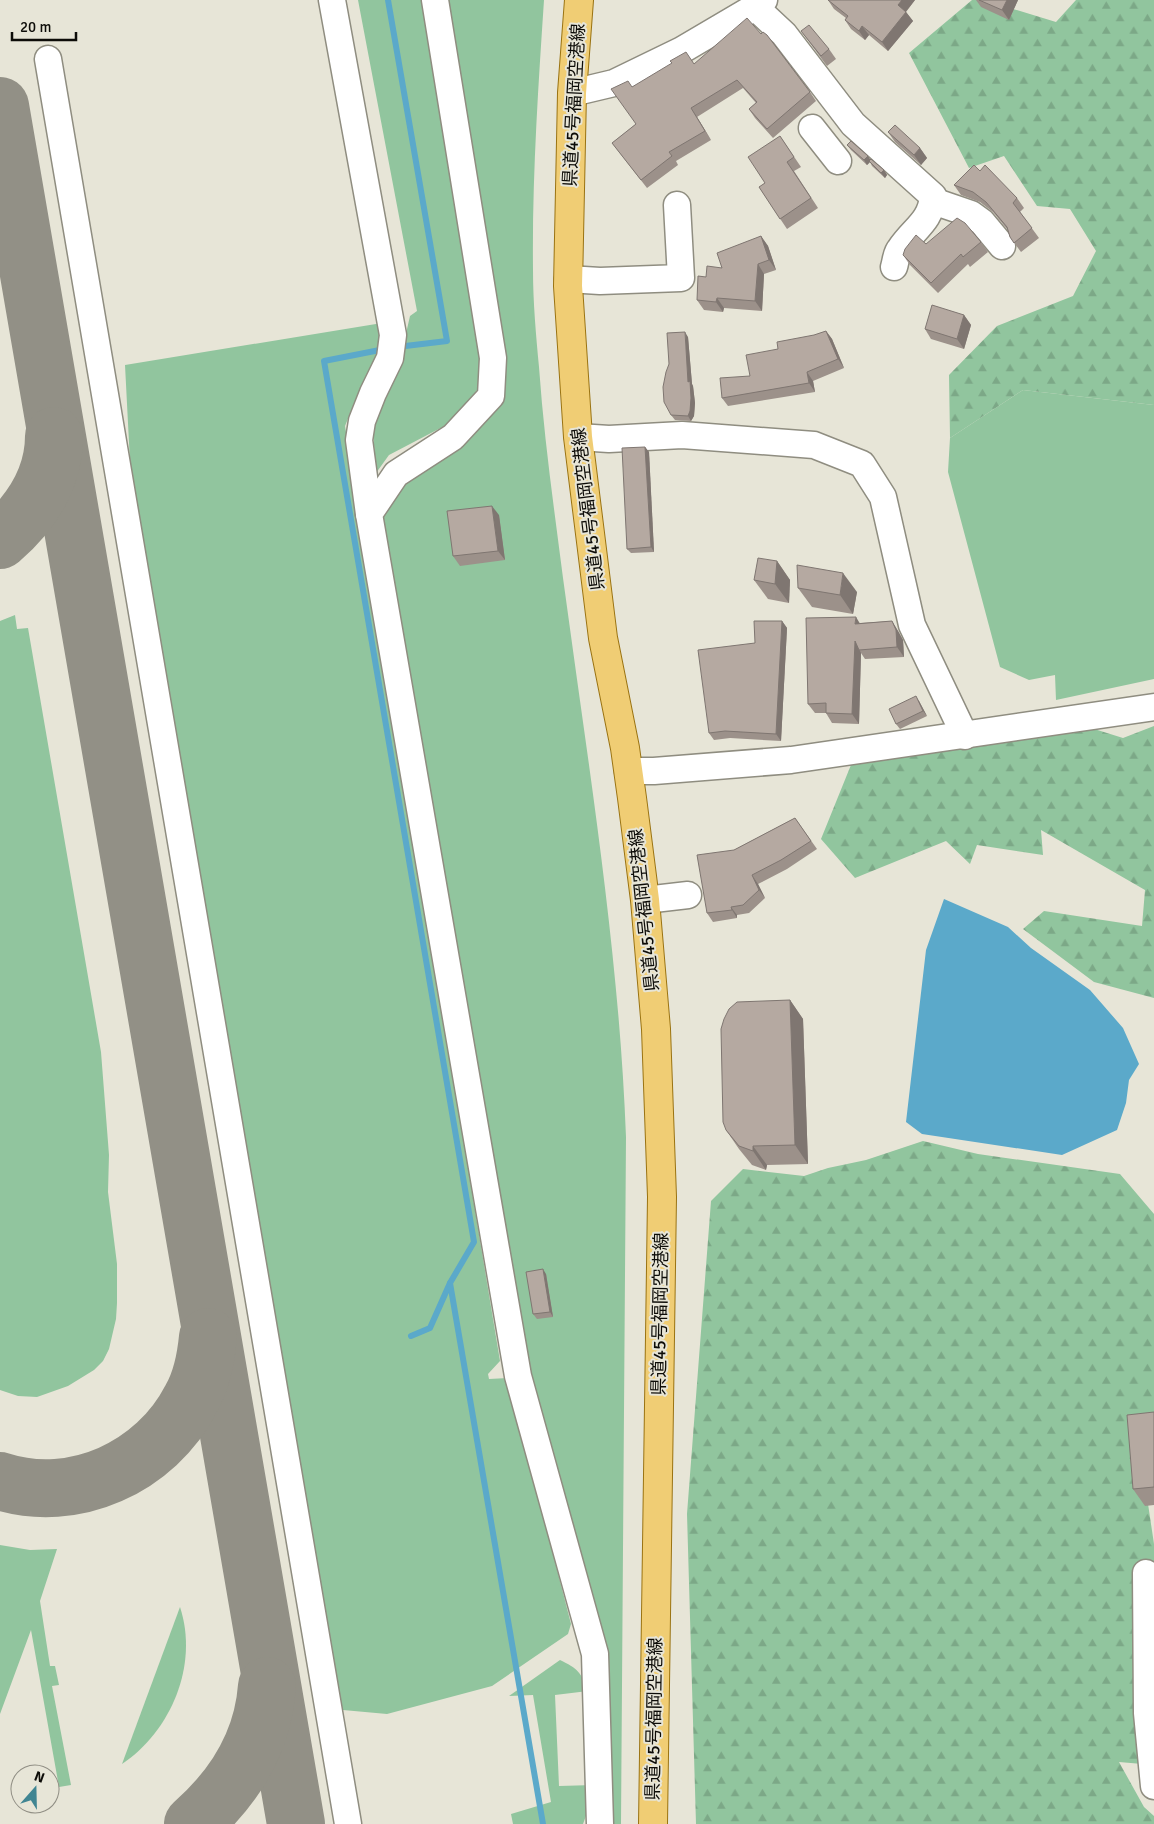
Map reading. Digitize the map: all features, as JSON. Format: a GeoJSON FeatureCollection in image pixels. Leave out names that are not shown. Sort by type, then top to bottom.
{"type":"FeatureCollection","features":[{"type":"Feature","properties":{"kind":"main road","name":"県道45号福岡空港線"},"geometry":{"type":"LineString","coordinates":[[579,0],[572,93],[568,279],[578,437],[606,639],[628,771],[645,900],[656,1029],[662,1197],[653,1824]]}},
{"type":"Feature","properties":{"kind":"street"},"geometry":{"type":"LineString","coordinates":[[332,0],[393,335],[390,358],[362,421],[359,440],[369,514],[518,1376],[595,1654],[600,1824]]}},
{"type":"Feature","properties":{"kind":"street"},"geometry":{"type":"LineString","coordinates":[[346,0],[396,282],[389,318]]}},
{"type":"Feature","properties":{"kind":"street"},"geometry":{"type":"LineString","coordinates":[[369,514],[396,474],[453,437],[491,396],[493,358],[435,0]]}},
{"type":"Feature","properties":{"kind":"street"},"geometry":{"type":"LineString","coordinates":[[572,93],[614,82],[682,50],[760,4],[853,124],[933,196],[926,220],[899,250],[894,267]]}},
{"type":"Feature","properties":{"kind":"street"},"geometry":{"type":"LineString","coordinates":[[48,59],[348,1824]]}},
{"type":"Feature","properties":{"kind":"street"},"geometry":{"type":"LineString","coordinates":[[812,128],[833,155],[853,124]]}},
{"type":"Feature","properties":{"kind":"street"},"geometry":{"type":"LineString","coordinates":[[933,201],[971,214],[982,222],[1002,246]]}},
{"type":"Feature","properties":{"kind":"street"},"geometry":{"type":"LineString","coordinates":[[568,279],[600,281],[681,278],[677,205]]}},
{"type":"Feature","properties":{"kind":"street"},"geometry":{"type":"LineString","coordinates":[[578,437],[682,441],[740,446],[814,445],[862,464],[883,497],[912,624],[965,736]]}},
{"type":"Feature","properties":{"kind":"street"},"geometry":{"type":"LineString","coordinates":[[628,771],[654,771],[688,762],[791,760],[1154,707]]}},
{"type":"Feature","properties":{"kind":"street"},"geometry":{"type":"LineString","coordinates":[[645,900],[688,895]]}},
{"type":"Feature","properties":{"kind":"street"},"geometry":{"type":"LineString","coordinates":[[1146,1572],[1147,1713],[1154,1786]]}},
{"type":"Feature","properties":{"kind":"green space"},"geometry":{"type":"Polygon","coordinates":[[[358,0],[424,0],[482,355],[480,386],[454,421],[389,455],[376,473],[373,430],[380,401],[399,364],[410,316],[417,311],[358,0]]]}},
{"type":"Feature","properties":{"kind":"green space"},"geometry":{"type":"Polygon","coordinates":[[[448,0],[544,0],[533,202],[535,318],[550,473],[610,927],[617,997],[626,1137],[621,1824],[611,1824],[610,1705],[603,1640],[527,1371],[379,521],[405,482],[501,399],[507,361],[448,0]]]}},
{"type":"Feature","properties":{"kind":"green space"},"geometry":{"type":"Polygon","coordinates":[[[972,0],[984,0],[1056,22],[1076,0],[1154,0],[1154,405],[1023,390],[950,438],[949,375],[997,326],[1073,296],[1096,251],[1070,209],[1037,206],[1004,156],[969,168],[909,53],[972,0]]]}},
{"type":"Feature","properties":{"kind":"green space"},"geometry":{"type":"Polygon","coordinates":[[[382,323],[376,363],[358,394],[345,426],[500,1361],[488,1374],[489,1379],[508,1378],[571,1624],[568,1634],[492,1686],[387,1714],[332,1709],[133,520],[125,365],[382,323]]]}},
{"type":"Feature","properties":{"kind":"green space"},"geometry":{"type":"Polygon","coordinates":[[[1023,390],[1154,405],[1154,679],[1056,700],[1055,675],[1029,680],[1000,667],[948,472],[950,438],[1023,390]]]}},
{"type":"Feature","properties":{"kind":"green space"},"geometry":{"type":"Polygon","coordinates":[[[15,615],[17,629],[28,628],[101,1052],[109,1155],[108,1192],[117,1264],[116,1319],[109,1349],[103,1361],[94,1370],[68,1386],[37,1397],[18,1396],[0,1390],[0,621],[15,615]]]}},
{"type":"Feature","properties":{"kind":"green space"},"geometry":{"type":"Polygon","coordinates":[[[1059,718],[1123,738],[1154,726],[1154,998],[1094,982],[1023,929],[1044,911],[1142,926],[1145,890],[1041,830],[1043,855],[977,845],[970,864],[946,841],[855,878],[821,839],[855,755],[911,756],[919,735],[1059,718]]]}},
{"type":"Feature","properties":{"kind":"green space"},"geometry":{"type":"Polygon","coordinates":[[[923,1141],[978,1154],[1120,1174],[1154,1214],[1154,1452],[1141,1457],[1154,1544],[1154,1765],[1119,1762],[1144,1807],[1154,1816],[1154,1824],[696,1824],[687,1514],[711,1201],[743,1169],[804,1176],[828,1168],[866,1160],[923,1141]]]}},
{"type":"Feature","properties":{"kind":"green space"},"geometry":{"type":"Polygon","coordinates":[[[0,1545],[30,1550],[57,1549],[40,1601],[50,1666],[55,1666],[59,1685],[52,1686],[71,1785],[60,1787],[60,1764],[55,1764],[31,1630],[0,1714],[0,1545]]]}},
{"type":"Feature","properties":{"kind":"green space"},"geometry":{"type":"Polygon","coordinates":[[[180,1607],[185,1629],[186,1651],[183,1673],[176,1695],[167,1715],[154,1734],[122,1764],[180,1607]]]}},
{"type":"Feature","properties":{"kind":"green space"},"geometry":{"type":"Polygon","coordinates":[[[560,1660],[578,1672],[588,1691],[555,1695],[559,1786],[594,1785],[594,1794],[583,1824],[513,1824],[511,1814],[551,1802],[533,1695],[509,1696],[560,1660]]]}},
{"type":"Feature","properties":{"kind":"water"},"geometry":{"type":"Polygon","coordinates":[[[944,899],[1008,927],[1031,948],[1090,990],[1123,1028],[1139,1064],[1129,1080],[1126,1103],[1117,1130],[1062,1155],[922,1134],[906,1122],[926,950],[944,899]]]}},
{"type":"Feature","properties":{"kind":"building"},"geometry":{"type":"Polygon","coordinates":[[[828,0],[902,0],[898,5],[906,12],[882,42],[862,26],[859,31],[845,20],[848,16],[828,0]]]}},
{"type":"Feature","properties":{"kind":"building"},"geometry":{"type":"Polygon","coordinates":[[[979,0],[1007,0],[1002,10],[979,0]]]}},
{"type":"Feature","properties":{"kind":"building"},"geometry":{"type":"Polygon","coordinates":[[[747,18],[761,34],[763,32],[767,35],[810,92],[767,129],[749,109],[757,102],[737,80],[691,108],[705,131],[669,152],[672,156],[641,180],[612,143],[636,124],[611,89],[628,81],[632,87],[672,63],[670,61],[686,52],[694,64],[747,18]]]}},
{"type":"Feature","properties":{"kind":"building"},"geometry":{"type":"Polygon","coordinates":[[[809,25],[829,49],[821,56],[801,31],[809,25]]]}},
{"type":"Feature","properties":{"kind":"building"},"geometry":{"type":"Polygon","coordinates":[[[895,125],[920,148],[914,155],[888,132],[895,125]]]}},
{"type":"Feature","properties":{"kind":"building"},"geometry":{"type":"Polygon","coordinates":[[[780,136],[794,157],[787,162],[811,198],[780,219],[759,187],[765,183],[748,157],[780,136]]]}},
{"type":"Feature","properties":{"kind":"building"},"geometry":{"type":"Polygon","coordinates":[[[851,141],[868,156],[864,160],[847,145],[851,141]]]}},
{"type":"Feature","properties":{"kind":"building"},"geometry":{"type":"Polygon","coordinates":[[[871,159],[884,170],[881,173],[869,161],[871,159]]]}},
{"type":"Feature","properties":{"kind":"building"},"geometry":{"type":"Polygon","coordinates":[[[974,165],[980,171],[985,165],[1017,198],[1013,203],[1032,228],[1014,243],[1007,227],[986,202],[973,192],[954,185],[974,165]]]}},
{"type":"Feature","properties":{"kind":"building"},"geometry":{"type":"Polygon","coordinates":[[[957,218],[965,223],[981,242],[963,257],[961,254],[931,283],[903,255],[905,249],[916,235],[926,244],[957,218]]]}},
{"type":"Feature","properties":{"kind":"building"},"geometry":{"type":"Polygon","coordinates":[[[761,236],[769,260],[758,264],[755,301],[717,298],[716,302],[697,300],[698,276],[706,277],[707,266],[722,268],[717,253],[761,236]]]}},
{"type":"Feature","properties":{"kind":"building"},"geometry":{"type":"Polygon","coordinates":[[[932,305],[964,315],[957,339],[925,329],[932,305]]]}},
{"type":"Feature","properties":{"kind":"building"},"geometry":{"type":"Polygon","coordinates":[[[826,331],[838,359],[807,372],[809,383],[722,398],[720,378],[750,376],[746,355],[778,349],[777,342],[826,331]]]}},
{"type":"Feature","properties":{"kind":"building"},"geometry":{"type":"Polygon","coordinates":[[[685,332],[688,382],[690,381],[690,411],[688,416],[671,415],[664,402],[663,387],[669,364],[667,333],[685,332]]]}},
{"type":"Feature","properties":{"kind":"building"},"geometry":{"type":"Polygon","coordinates":[[[645,447],[651,547],[627,549],[622,448],[645,447]]]}},
{"type":"Feature","properties":{"kind":"building"},"geometry":{"type":"Polygon","coordinates":[[[492,506],[498,551],[453,556],[447,511],[492,506]]]}},
{"type":"Feature","properties":{"kind":"building"},"geometry":{"type":"Polygon","coordinates":[[[758,558],[777,561],[775,584],[754,580],[758,558]]]}},
{"type":"Feature","properties":{"kind":"building"},"geometry":{"type":"Polygon","coordinates":[[[797,565],[843,573],[840,595],[798,588],[797,565]]]}},
{"type":"Feature","properties":{"kind":"building"},"geometry":{"type":"Polygon","coordinates":[[[856,617],[855,624],[892,621],[896,630],[897,647],[859,650],[855,641],[852,714],[826,713],[826,703],[808,704],[806,618],[856,617]]]}},
{"type":"Feature","properties":{"kind":"building"},"geometry":{"type":"Polygon","coordinates":[[[754,621],[782,621],[776,734],[725,731],[709,733],[698,650],[755,643],[754,621]]]}},
{"type":"Feature","properties":{"kind":"building"},"geometry":{"type":"Polygon","coordinates":[[[916,696],[923,711],[896,724],[889,709],[916,696]]]}},
{"type":"Feature","properties":{"kind":"building"},"geometry":{"type":"Polygon","coordinates":[[[795,818],[811,841],[752,875],[759,890],[743,905],[731,907],[732,910],[707,913],[697,855],[734,850],[795,818]]]}},
{"type":"Feature","properties":{"kind":"building"},"geometry":{"type":"Polygon","coordinates":[[[790,1000],[795,1145],[753,1146],[753,1151],[739,1146],[726,1130],[723,1122],[721,1029],[729,1009],[737,1002],[790,1000]]]}},
{"type":"Feature","properties":{"kind":"building"},"geometry":{"type":"Polygon","coordinates":[[[543,1269],[550,1312],[533,1314],[526,1272],[543,1269]]]}},
{"type":"Feature","properties":{"kind":"building"},"geometry":{"type":"Polygon","coordinates":[[[1154,1412],[1154,1487],[1133,1489],[1127,1415],[1154,1412]]]}},
{"type":"Feature","properties":{"kind":"waterway"},"geometry":{"type":"LineString","coordinates":[[388,0],[447,341],[397,347]]}},
{"type":"Feature","properties":{"kind":"waterway"},"geometry":{"type":"LineString","coordinates":[[385,349],[324,361],[474,1242],[450,1283],[430,1328],[411,1336]]}},
{"type":"Feature","properties":{"kind":"waterway"},"geometry":{"type":"LineString","coordinates":[[450,1283],[543,1824]]}},
{"type":"Feature","properties":{"kind":"taxiway"},"geometry":{"type":"LineString","coordinates":[[0,106],[296,1824]]}},
{"type":"Feature","properties":{"kind":"taxiway"},"geometry":{"type":"LineString","coordinates":[[0,540],[22,518],[39,494],[50,467],[54,436]]}},
{"type":"Feature","properties":{"kind":"taxiway"},"geometry":{"type":"LineString","coordinates":[[0,1481],[28,1487],[56,1488],[84,1484],[110,1475],[135,1461],[157,1444],[176,1423],[191,1399],[203,1369],[208,1337]]}},
{"type":"Feature","properties":{"kind":"taxiway"},"geometry":{"type":"LineString","coordinates":[[193,1824],[221,1795],[244,1762],[260,1726],[267,1686]]}}]}
